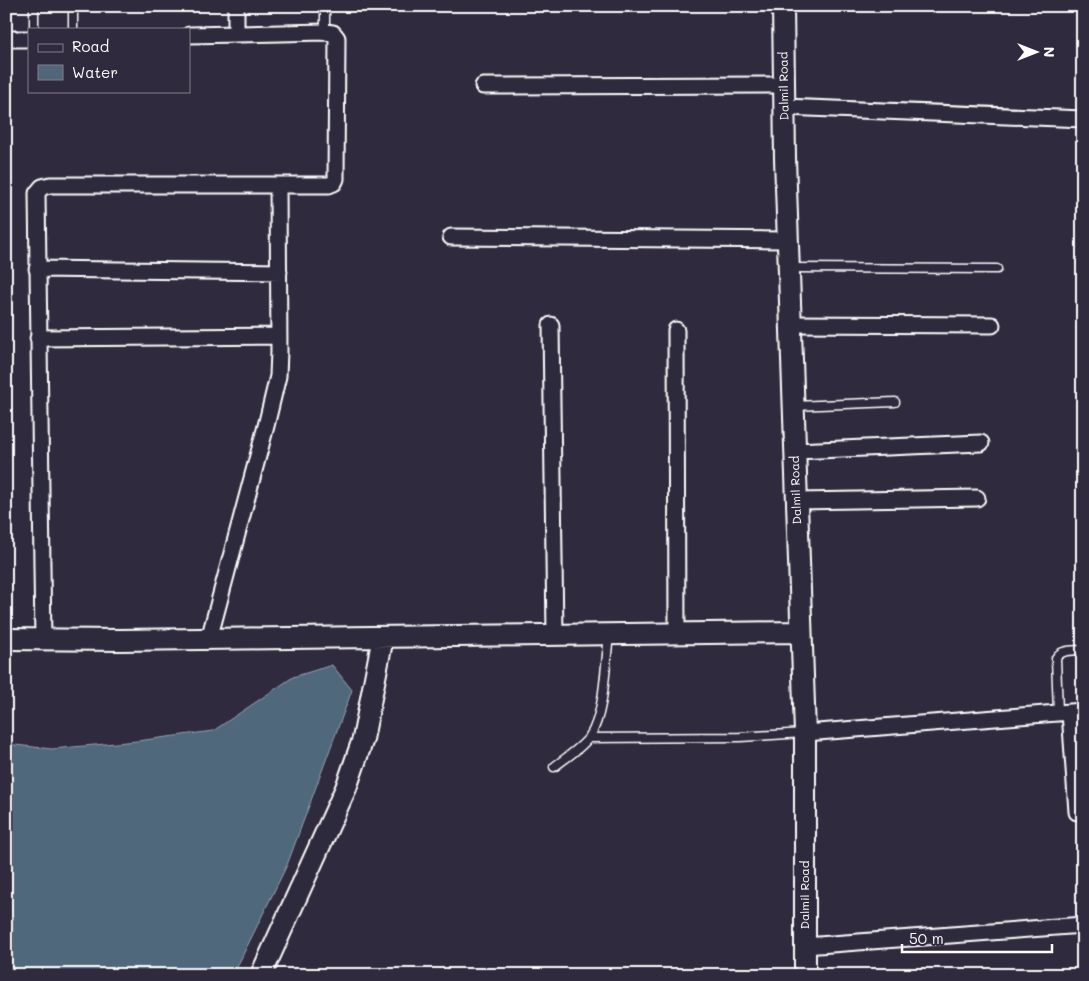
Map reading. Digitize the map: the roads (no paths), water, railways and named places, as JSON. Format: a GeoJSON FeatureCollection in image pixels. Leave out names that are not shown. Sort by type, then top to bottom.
{"type":"FeatureCollection","features":[{"type":"Feature","properties":{"kind":"street"},"geometry":{"type":"LineString","coordinates":[[236,6],[236,34]]}},
{"type":"Feature","properties":{"kind":"street","name":"Dalmil Road"},"geometry":{"type":"LineString","coordinates":[[783,6],[784,107],[793,406],[805,733],[805,975]]}},
{"type":"Feature","properties":{"kind":"street"},"geometry":{"type":"LineString","coordinates":[[43,640],[36,193],[42,187],[50,186],[329,185],[334,183],[336,179],[337,38],[333,33],[190,35]]}},
{"type":"Feature","properties":{"kind":"street"},"geometry":{"type":"LineString","coordinates":[[6,39],[28,39]]}},
{"type":"Feature","properties":{"kind":"street"},"geometry":{"type":"LineString","coordinates":[[483,86],[784,85]]}},
{"type":"Feature","properties":{"kind":"street"},"geometry":{"type":"LineString","coordinates":[[784,107],[1083,119]]}},
{"type":"Feature","properties":{"kind":"street"},"geometry":{"type":"LineString","coordinates":[[209,639],[278,376],[278,185]]}},
{"type":"Feature","properties":{"kind":"street"},"geometry":{"type":"LineString","coordinates":[[451,237],[788,240]]}},
{"type":"Feature","properties":{"kind":"street"},"geometry":{"type":"LineString","coordinates":[[37,269],[279,272]]}},
{"type":"Feature","properties":{"kind":"street"},"geometry":{"type":"LineString","coordinates":[[791,324],[992,325]]}},
{"type":"Feature","properties":{"kind":"street"},"geometry":{"type":"LineString","coordinates":[[551,325],[555,635]]}},
{"type":"Feature","properties":{"kind":"street"},"geometry":{"type":"LineString","coordinates":[[676,330],[677,633]]}},
{"type":"Feature","properties":{"kind":"street"},"geometry":{"type":"LineString","coordinates":[[38,338],[279,336]]}},
{"type":"Feature","properties":{"kind":"street"},"geometry":{"type":"LineString","coordinates":[[795,451],[981,443]]}},
{"type":"Feature","properties":{"kind":"street"},"geometry":{"type":"LineString","coordinates":[[797,501],[977,498]]}},
{"type":"Feature","properties":{"kind":"street"},"geometry":{"type":"LineString","coordinates":[[6,639],[209,639],[801,632]]}},
{"type":"Feature","properties":{"kind":"street"},"geometry":{"type":"LineString","coordinates":[[262,975],[346,788],[364,739],[383,637]]}},
{"type":"Feature","properties":{"kind":"street"},"geometry":{"type":"LineString","coordinates":[[805,733],[1070,712],[1077,812],[1083,813]]}},
{"type":"Feature","properties":{"kind":"street"},"geometry":{"type":"LineString","coordinates":[[805,946],[1083,925]]}},
{"type":"Feature","properties":{"kind":"lane"},"geometry":{"type":"LineString","coordinates":[[34,6],[34,28]]}},
{"type":"Feature","properties":{"kind":"lane"},"geometry":{"type":"LineString","coordinates":[[73,6],[73,28]]}},
{"type":"Feature","properties":{"kind":"lane"},"geometry":{"type":"LineString","coordinates":[[325,6],[325,32]]}},
{"type":"Feature","properties":{"kind":"lane"},"geometry":{"type":"LineString","coordinates":[[789,268],[997,269]]}},
{"type":"Feature","properties":{"kind":"lane"},"geometry":{"type":"LineString","coordinates":[[793,406],[895,402]]}},
{"type":"Feature","properties":{"kind":"lane"},"geometry":{"type":"LineString","coordinates":[[554,767],[589,738],[595,727],[600,710],[609,634]]}},
{"type":"Feature","properties":{"kind":"lane"},"geometry":{"type":"LineString","coordinates":[[1070,712],[1056,658],[1063,651],[1083,650]]}},
{"type":"Feature","properties":{"kind":"lane"},"geometry":{"type":"LineString","coordinates":[[589,738],[740,737],[805,733]]}},
{"type":"Feature","properties":{"kind":"water"},"geometry":{"type":"Polygon","coordinates":[[[332,665],[352,690],[287,865],[233,975],[6,975],[6,744],[52,749],[213,731],[293,677],[332,665]]]}}]}
